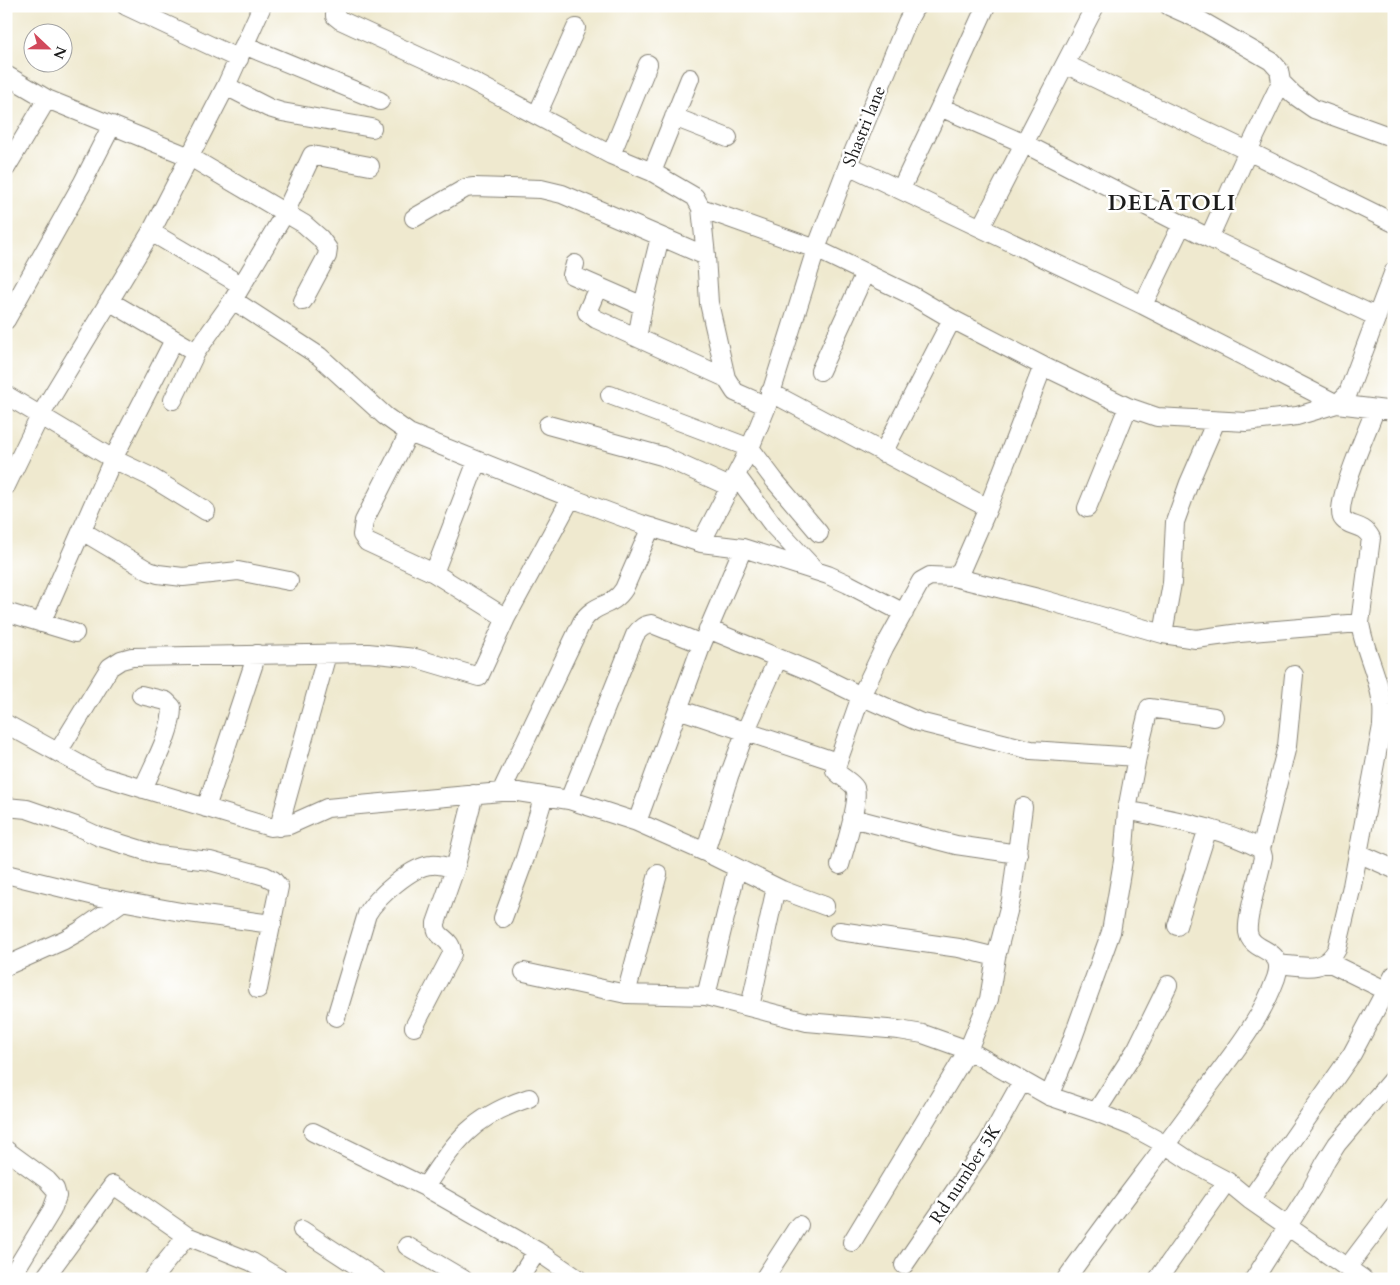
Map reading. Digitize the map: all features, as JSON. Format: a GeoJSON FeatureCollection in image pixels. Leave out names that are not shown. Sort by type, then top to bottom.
{"type":"FeatureCollection","features":[{"type":"Feature","properties":{"kind":"street"},"geometry":{"type":"LineString","coordinates":[[126,6],[242,52],[380,101]]}},
{"type":"Feature","properties":{"kind":"street"},"geometry":{"type":"LineString","coordinates":[[6,486],[40,416],[151,232],[226,86],[262,6]]}},
{"type":"Feature","properties":{"kind":"street"},"geometry":{"type":"LineString","coordinates":[[335,6],[335,16],[340,20],[537,115],[611,155],[652,172],[695,197],[701,208],[709,303],[726,378],[735,392],[768,399],[883,453],[988,508]]}},
{"type":"Feature","properties":{"kind":"street"},"geometry":{"type":"LineString","coordinates":[[900,189],[986,6]]}},
{"type":"Feature","properties":{"kind":"street"},"geometry":{"type":"LineString","coordinates":[[981,227],[1095,6]]}},
{"type":"Feature","properties":{"kind":"street"},"geometry":{"type":"LineString","coordinates":[[1169,6],[1271,61],[1279,70],[1281,82],[1209,238]]}},
{"type":"Feature","properties":{"kind":"street","name":"Shastri lane"},"geometry":{"type":"LineString","coordinates":[[701,543],[750,448],[768,399],[816,249],[848,164],[914,7]]}},
{"type":"Feature","properties":{"kind":"street"},"geometry":{"type":"LineString","coordinates":[[537,115],[576,28]]}},
{"type":"Feature","properties":{"kind":"street"},"geometry":{"type":"LineString","coordinates":[[611,155],[648,64]]}},
{"type":"Feature","properties":{"kind":"street"},"geometry":{"type":"LineString","coordinates":[[1065,64],[1394,223]]}},
{"type":"Feature","properties":{"kind":"street"},"geometry":{"type":"LineString","coordinates":[[6,76],[47,99],[190,157],[304,224],[320,238],[328,249],[327,256],[303,302]]}},
{"type":"Feature","properties":{"kind":"street"},"geometry":{"type":"LineString","coordinates":[[652,172],[690,78]]}},
{"type":"Feature","properties":{"kind":"street"},"geometry":{"type":"LineString","coordinates":[[1281,82],[1294,95],[1314,109],[1394,138]]}},
{"type":"Feature","properties":{"kind":"street"},"geometry":{"type":"LineString","coordinates":[[226,86],[269,108],[282,112],[372,128]]}},
{"type":"Feature","properties":{"kind":"street"},"geometry":{"type":"LineString","coordinates":[[6,168],[47,99]]}},
{"type":"Feature","properties":{"kind":"street"},"geometry":{"type":"LineString","coordinates":[[940,107],[1025,144],[1209,238],[1377,318]]}},
{"type":"Feature","properties":{"kind":"street"},"geometry":{"type":"LineString","coordinates":[[674,117],[728,138]]}},
{"type":"Feature","properties":{"kind":"street"},"geometry":{"type":"LineString","coordinates":[[6,320],[77,193],[112,125]]}},
{"type":"Feature","properties":{"kind":"street"},"geometry":{"type":"LineString","coordinates":[[173,400],[196,352],[237,292],[284,213],[312,155],[370,166]]}},
{"type":"Feature","properties":{"kind":"street"},"geometry":{"type":"LineString","coordinates":[[848,164],[1143,305],[1337,404],[1394,411]]}},
{"type":"Feature","properties":{"kind":"street"},"geometry":{"type":"LineString","coordinates":[[414,218],[466,188],[541,189],[562,194],[660,238],[706,256]]}},
{"type":"Feature","properties":{"kind":"street"},"geometry":{"type":"LineString","coordinates":[[701,208],[816,249],[911,295],[952,319],[1043,366],[1128,407],[1157,417],[1246,422],[1297,416],[1337,404],[1348,393],[1394,271]]}},
{"type":"Feature","properties":{"kind":"street"},"geometry":{"type":"LineString","coordinates":[[1143,305],[1182,224]]}},
{"type":"Feature","properties":{"kind":"street"},"geometry":{"type":"LineString","coordinates":[[151,232],[237,292],[319,356],[385,416],[409,433],[571,498],[651,527],[701,543],[743,548],[817,572],[848,584],[904,613]]}},
{"type":"Feature","properties":{"kind":"street"},"geometry":{"type":"LineString","coordinates":[[637,338],[660,238]]}},
{"type":"Feature","properties":{"kind":"street"},"geometry":{"type":"LineString","coordinates":[[575,264],[572,275],[643,306]]}},
{"type":"Feature","properties":{"kind":"street"},"geometry":{"type":"LineString","coordinates":[[820,371],[865,273]]}},
{"type":"Feature","properties":{"kind":"street"},"geometry":{"type":"LineString","coordinates":[[598,287],[587,312],[596,319],[726,378]]}},
{"type":"Feature","properties":{"kind":"street"},"geometry":{"type":"LineString","coordinates":[[109,301],[196,352]]}},
{"type":"Feature","properties":{"kind":"street"},"geometry":{"type":"LineString","coordinates":[[883,453],[952,319]]}},
{"type":"Feature","properties":{"kind":"street"},"geometry":{"type":"LineString","coordinates":[[41,623],[113,459],[174,340]]}},
{"type":"Feature","properties":{"kind":"street"},"geometry":{"type":"LineString","coordinates":[[953,577],[961,570],[988,508],[1043,366]]}},
{"type":"Feature","properties":{"kind":"street"},"geometry":{"type":"LineString","coordinates":[[6,395],[113,459],[149,476],[206,512]]}},
{"type":"Feature","properties":{"kind":"street"},"geometry":{"type":"LineString","coordinates":[[610,395],[750,448],[818,533]]}},
{"type":"Feature","properties":{"kind":"street"},"geometry":{"type":"LineString","coordinates":[[1087,508],[1128,407]]}},
{"type":"Feature","properties":{"kind":"street"},"geometry":{"type":"LineString","coordinates":[[1278,964],[1317,967],[1325,964],[1332,958],[1337,949],[1358,853],[1382,726],[1382,706],[1360,624],[1371,538],[1367,531],[1343,520],[1340,514],[1343,492],[1375,410]]}},
{"type":"Feature","properties":{"kind":"street"},"geometry":{"type":"LineString","coordinates":[[1163,634],[1172,583],[1175,522],[1189,483],[1216,421]]}},
{"type":"Feature","properties":{"kind":"street"},"geometry":{"type":"LineString","coordinates":[[548,425],[662,456],[733,481],[817,572]]}},
{"type":"Feature","properties":{"kind":"street"},"geometry":{"type":"LineString","coordinates":[[409,433],[364,521],[362,534],[367,542],[434,574],[506,618]]}},
{"type":"Feature","properties":{"kind":"street"},"geometry":{"type":"LineString","coordinates":[[434,574],[477,461]]}},
{"type":"Feature","properties":{"kind":"street"},"geometry":{"type":"LineString","coordinates":[[58,752],[110,667],[121,660],[132,657],[368,653],[415,658],[479,678],[506,618],[571,498]]}},
{"type":"Feature","properties":{"kind":"street"},"geometry":{"type":"LineString","coordinates":[[501,792],[582,622],[595,608],[620,597],[651,527]]}},
{"type":"Feature","properties":{"kind":"street"},"geometry":{"type":"LineString","coordinates":[[82,531],[158,574],[183,577],[238,571],[288,581]]}},
{"type":"Feature","properties":{"kind":"street"},"geometry":{"type":"LineString","coordinates":[[637,822],[705,636],[743,548]]}},
{"type":"Feature","properties":{"kind":"street"},"geometry":{"type":"LineString","coordinates":[[840,865],[852,818],[856,793],[854,786],[839,776],[835,770],[837,762],[861,696],[921,581],[930,576],[953,577],[1038,598],[1163,634],[1196,639],[1240,633],[1360,624]]}},
{"type":"Feature","properties":{"kind":"street"},"geometry":{"type":"LineString","coordinates":[[6,612],[75,633]]}},
{"type":"Feature","properties":{"kind":"street"},"geometry":{"type":"LineString","coordinates":[[569,800],[635,635],[645,625],[652,624],[705,636],[778,658],[919,722],[1031,750],[1137,756]]}},
{"type":"Feature","properties":{"kind":"street"},"geometry":{"type":"LineString","coordinates":[[206,808],[257,654]]}},
{"type":"Feature","properties":{"kind":"street"},"geometry":{"type":"LineString","coordinates":[[279,827],[327,654]]}},
{"type":"Feature","properties":{"kind":"street"},"geometry":{"type":"LineString","coordinates":[[705,852],[746,730],[778,658]]}},
{"type":"Feature","properties":{"kind":"street"},"geometry":{"type":"LineString","coordinates":[[1066,1279],[1253,1025],[1276,978],[1278,964],[1275,956],[1251,941],[1248,932],[1263,857],[1262,849],[1287,746],[1294,675]]}},
{"type":"Feature","properties":{"kind":"street"},"geometry":{"type":"LineString","coordinates":[[140,695],[166,701],[172,707],[172,718],[143,789]]}},
{"type":"Feature","properties":{"kind":"street"},"geometry":{"type":"LineString","coordinates":[[1049,1096],[1067,1054],[1111,932],[1123,862],[1127,810],[1137,756],[1149,708],[1214,717]]}},
{"type":"Feature","properties":{"kind":"street"},"geometry":{"type":"LineString","coordinates":[[678,709],[746,730],[837,762]]}},
{"type":"Feature","properties":{"kind":"street"},"geometry":{"type":"LineString","coordinates":[[6,724],[101,776],[270,827],[289,825],[326,808],[474,794],[518,792],[569,800],[637,822],[705,852],[776,887],[825,906]]}},
{"type":"Feature","properties":{"kind":"street"},"geometry":{"type":"LineString","coordinates":[[414,1027],[452,954],[450,942],[438,934],[436,930],[439,913],[455,869],[474,794]]}},
{"type":"Feature","properties":{"kind":"street"},"geometry":{"type":"LineString","coordinates":[[503,918],[525,858],[544,796]]}},
{"type":"Feature","properties":{"kind":"street"},"geometry":{"type":"LineString","coordinates":[[6,807],[27,810],[76,826],[123,845],[158,855],[210,861],[265,876],[273,880],[279,887],[258,989]]}},
{"type":"Feature","properties":{"kind":"street"},"geometry":{"type":"LineString","coordinates":[[852,1242],[968,1050],[989,999],[996,957],[1011,900],[1023,807]]}},
{"type":"Feature","properties":{"kind":"street"},"geometry":{"type":"LineString","coordinates":[[1127,810],[1208,828],[1249,842],[1262,849]]}},
{"type":"Feature","properties":{"kind":"street"},"geometry":{"type":"LineString","coordinates":[[852,818],[956,845],[1018,854]]}},
{"type":"Feature","properties":{"kind":"street"},"geometry":{"type":"LineString","coordinates":[[1177,926],[1208,828]]}},
{"type":"Feature","properties":{"kind":"street"},"geometry":{"type":"LineString","coordinates":[[1358,853],[1394,869]]}},
{"type":"Feature","properties":{"kind":"street"},"geometry":{"type":"LineString","coordinates":[[336,1017],[372,905],[380,896],[404,878],[425,866],[433,864],[455,869]]}},
{"type":"Feature","properties":{"kind":"street"},"geometry":{"type":"LineString","coordinates":[[706,996],[737,868]]}},
{"type":"Feature","properties":{"kind":"street"},"geometry":{"type":"LineString","coordinates":[[6,874],[123,901],[181,912],[272,924]]}},
{"type":"Feature","properties":{"kind":"street"},"geometry":{"type":"LineString","coordinates":[[626,994],[658,874]]}},
{"type":"Feature","properties":{"kind":"street"},"geometry":{"type":"LineString","coordinates":[[750,1007],[776,887]]}},
{"type":"Feature","properties":{"kind":"street"},"geometry":{"type":"LineString","coordinates":[[6,966],[64,940],[123,901]]}},
{"type":"Feature","properties":{"kind":"street"},"geometry":{"type":"LineString","coordinates":[[839,931],[940,945],[996,957]]}},
{"type":"Feature","properties":{"kind":"street"},"geometry":{"type":"LineString","coordinates":[[1250,1200],[1352,1054],[1389,983],[1332,964],[1325,964]]}},
{"type":"Feature","properties":{"kind":"street"},"geometry":{"type":"LineString","coordinates":[[524,972],[626,994],[706,996],[807,1022],[899,1030],[923,1034],[968,1050],[1049,1096],[1133,1127],[1166,1145],[1193,1163],[1227,1181],[1250,1200],[1355,1275],[1394,1206]]}},
{"type":"Feature","properties":{"kind":"street"},"geometry":{"type":"LineString","coordinates":[[1096,1112],[1137,1048],[1168,985]]}},
{"type":"Feature","properties":{"kind":"street"},"geometry":{"type":"LineString","coordinates":[[1254,1279],[1288,1227],[1337,1144],[1394,1077]]}},
{"type":"Feature","properties":{"kind":"street","name":"Rd number 5K"},"geometry":{"type":"LineString","coordinates":[[904,1266],[987,1144],[1022,1081]]}},
{"type":"Feature","properties":{"kind":"street"},"geometry":{"type":"LineString","coordinates":[[425,1187],[455,1143],[469,1130],[491,1114],[508,1105],[529,1098]]}},
{"type":"Feature","properties":{"kind":"street"},"geometry":{"type":"LineString","coordinates":[[313,1132],[425,1187],[537,1251],[578,1279]]}},
{"type":"Feature","properties":{"kind":"street"},"geometry":{"type":"LineString","coordinates":[[6,1150],[47,1180],[55,1189],[57,1196],[52,1210],[10,1279]]}},
{"type":"Feature","properties":{"kind":"street"},"geometry":{"type":"LineString","coordinates":[[1158,1279],[1227,1181]]}},
{"type":"Feature","properties":{"kind":"street"},"geometry":{"type":"LineString","coordinates":[[44,1279],[116,1187],[187,1236],[252,1262],[280,1279]]}},
{"type":"Feature","properties":{"kind":"street"},"geometry":{"type":"LineString","coordinates":[[764,1279],[800,1225]]}},
{"type":"Feature","properties":{"kind":"street"},"geometry":{"type":"LineString","coordinates":[[302,1230],[377,1279]]}},
{"type":"Feature","properties":{"kind":"street"},"geometry":{"type":"LineString","coordinates":[[152,1279],[187,1236]]}},
{"type":"Feature","properties":{"kind":"street"},"geometry":{"type":"LineString","coordinates":[[407,1246],[463,1279]]}},
{"type":"Feature","properties":{"kind":"street"},"geometry":{"type":"LineString","coordinates":[[519,1279],[537,1251]]}},
{"type":"Feature","properties":{"kind":"district","name":"DELĀTOLI"},"geometry":{"type":"Point","coordinates":[1172,202]}}]}
